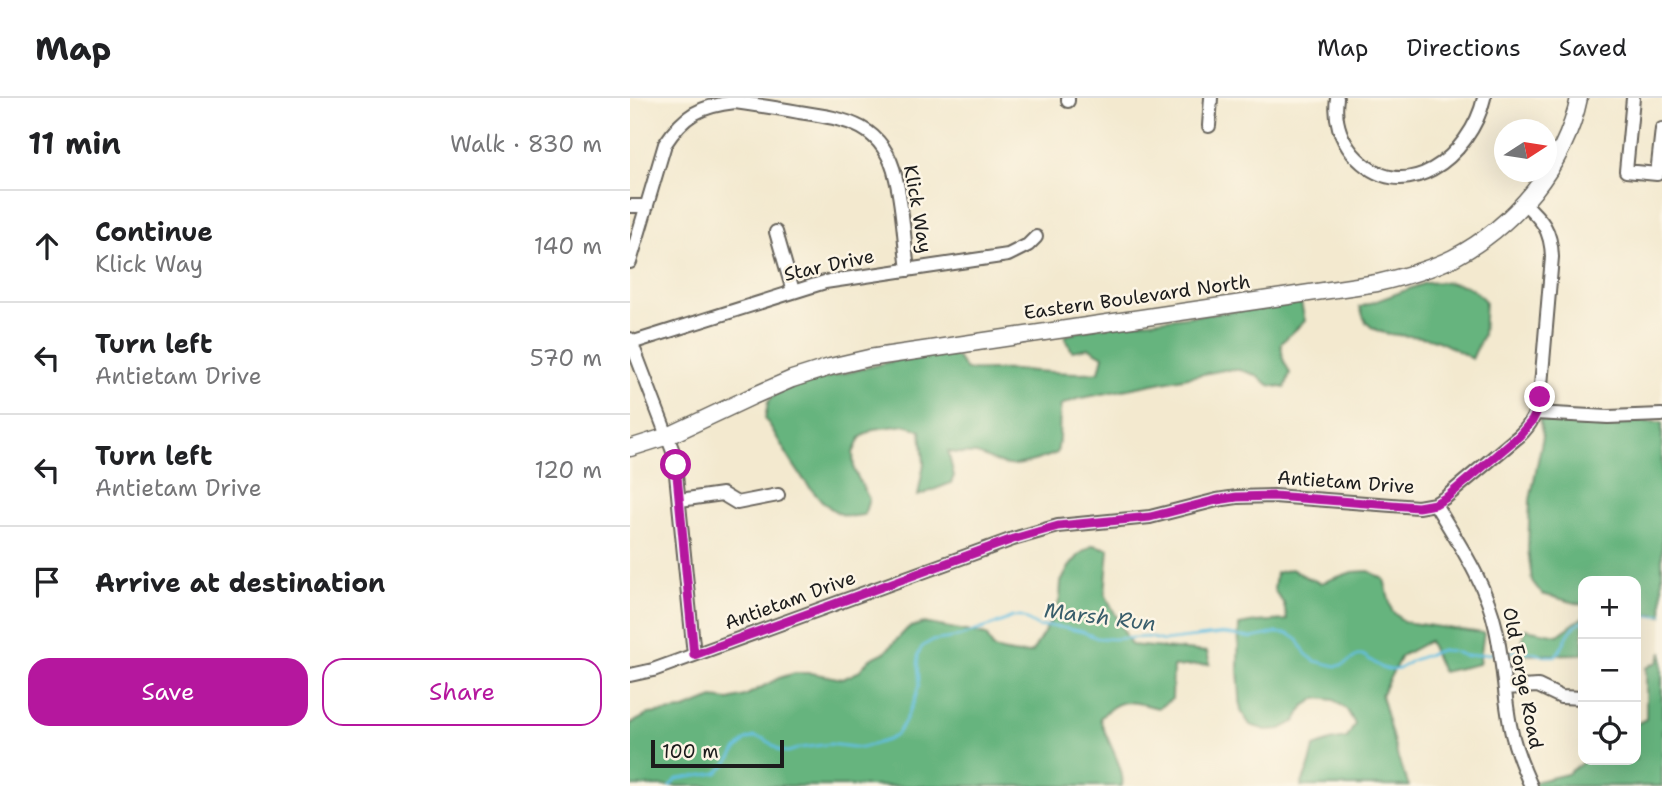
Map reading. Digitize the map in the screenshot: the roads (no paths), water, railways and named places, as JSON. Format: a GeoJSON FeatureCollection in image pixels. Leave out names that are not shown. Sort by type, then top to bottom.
{"type":"FeatureCollection","features":[{"type":"Feature","properties":{"kind":"main road","name":"Eastern Boulevard North"},"geometry":{"type":"LineString","coordinates":[[630,449],[668,436],[792,379],[869,358],[1363,285],[1425,270],[1479,243],[1504,223],[1539,185],[1557,157],[1570,129],[1579,98]]}},
{"type":"Feature","properties":{"kind":"street"},"geometry":{"type":"LineString","coordinates":[[1209,125],[1211,98]]}},
{"type":"Feature","properties":{"kind":"street"},"geometry":{"type":"LineString","coordinates":[[1337,98],[1336,118],[1340,133],[1357,159],[1370,169],[1399,178],[1429,172],[1456,152],[1468,136],[1485,98]]}},
{"type":"Feature","properties":{"kind":"street"},"geometry":{"type":"LineString","coordinates":[[1633,98],[1626,171],[1660,174],[1662,128]]}},
{"type":"Feature","properties":{"kind":"street","name":"Klick Way"},"geometry":{"type":"LineString","coordinates":[[630,262],[665,144],[675,129],[701,108],[735,102],[839,118],[858,125],[873,135],[891,161],[896,179],[908,270]]}},
{"type":"Feature","properties":{"kind":"street","name":"Antietam Drive"},"geometry":{"type":"LineString","coordinates":[[630,676],[1058,526],[1150,517],[1237,497],[1274,496],[1418,507],[1435,504],[1447,497],[1527,429],[1536,413],[1540,397],[1552,257],[1547,229],[1523,202]]}},
{"type":"Feature","properties":{"kind":"street"},"geometry":{"type":"LineString","coordinates":[[630,206],[647,206]]}},
{"type":"Feature","properties":{"kind":"street"},"geometry":{"type":"LineString","coordinates":[[776,232],[793,291]]}},
{"type":"Feature","properties":{"kind":"street","name":"Star Drive"},"geometry":{"type":"LineString","coordinates":[[631,341],[839,279],[1008,255],[1028,245],[1036,237]]}},
{"type":"Feature","properties":{"kind":"street"},"geometry":{"type":"LineString","coordinates":[[631,341],[668,436],[676,465],[694,655]]}},
{"type":"Feature","properties":{"kind":"street"},"geometry":{"type":"LineString","coordinates":[[1536,413],[1608,417],[1662,415]]}},
{"type":"Feature","properties":{"kind":"street"},"geometry":{"type":"LineString","coordinates":[[680,500],[722,494],[737,503],[778,495]]}},
{"type":"Feature","properties":{"kind":"street","name":"Old Forge Road"},"geometry":{"type":"LineString","coordinates":[[1435,504],[1471,565],[1490,608],[1500,647],[1510,724],[1522,766],[1531,786]]}},
{"type":"Feature","properties":{"kind":"street"},"geometry":{"type":"LineString","coordinates":[[1505,688],[1538,686],[1561,697],[1578,698]]}},
{"type":"Feature","properties":{"kind":"waterway","name":"Marsh Run"},"geometry":{"type":"LineString","coordinates":[[1641,617],[1662,615]]}},
{"type":"Feature","properties":{"kind":"waterway","name":"Marsh Run"},"geometry":{"type":"LineString","coordinates":[[670,786],[677,779],[717,773],[746,740],[754,737],[765,739],[780,751],[788,752],[830,744],[861,748],[888,740],[896,735],[914,702],[919,685],[918,654],[922,647],[931,641],[958,637],[1012,617],[1022,617],[1039,627],[1065,628],[1097,638],[1112,639],[1149,637],[1163,641],[1223,634],[1252,638],[1276,633],[1289,634],[1298,640],[1306,654],[1315,661],[1336,666],[1363,655],[1382,668],[1393,670],[1441,650],[1465,656],[1497,653]]}},
{"type":"Feature","properties":{"kind":"waterway","name":"Marsh Run"},"geometry":{"type":"LineString","coordinates":[[1504,653],[1523,650],[1555,656],[1569,633],[1578,624]]}}]}
